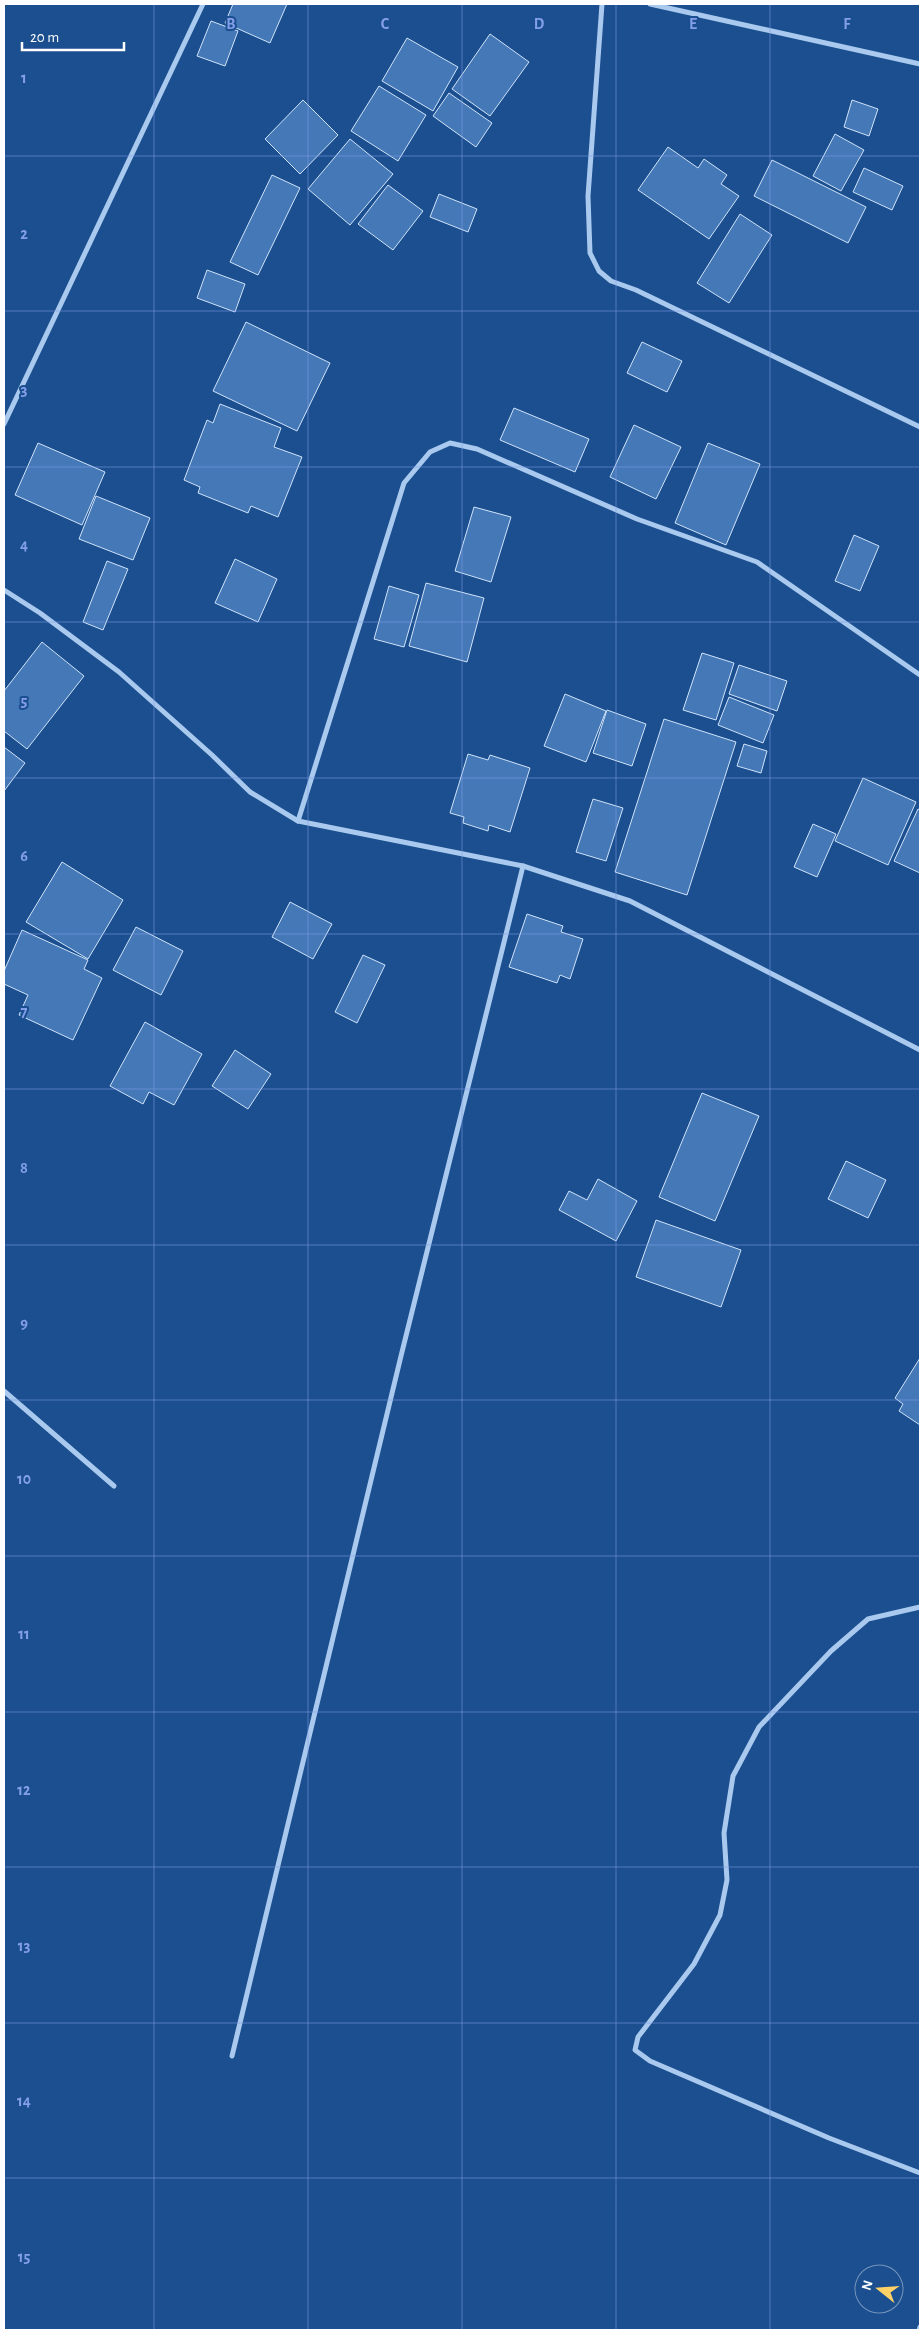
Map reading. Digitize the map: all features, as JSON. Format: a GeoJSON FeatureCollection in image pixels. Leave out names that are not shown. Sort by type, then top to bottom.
{"type":"FeatureCollection","features":[{"type":"Feature","properties":{"kind":"street"},"geometry":{"type":"LineString","coordinates":[[4,424],[203,4]]}},
{"type":"Feature","properties":{"kind":"street"},"geometry":{"type":"LineString","coordinates":[[602,4],[588,196],[590,253],[599,271],[610,281],[636,290],[920,427]]}},
{"type":"Feature","properties":{"kind":"street"},"geometry":{"type":"LineString","coordinates":[[650,4],[920,64]]}},
{"type":"Feature","properties":{"kind":"street"},"geometry":{"type":"LineString","coordinates":[[298,821],[404,483],[430,452],[450,443],[477,449],[637,519],[757,562],[920,675]]}},
{"type":"Feature","properties":{"kind":"street"},"geometry":{"type":"LineString","coordinates":[[4,590],[40,613],[119,672],[212,755],[250,792],[298,821],[523,866],[630,901],[920,1050]]}},
{"type":"Feature","properties":{"kind":"street"},"geometry":{"type":"LineString","coordinates":[[232,2056],[399,1366],[523,866]]}},
{"type":"Feature","properties":{"kind":"street"},"geometry":{"type":"LineString","coordinates":[[4,1391],[114,1486]]}},
{"type":"Feature","properties":{"kind":"street"},"geometry":{"type":"LineString","coordinates":[[920,1607],[868,1619],[831,1651],[759,1727],[733,1776],[724,1833],[727,1880],[720,1915],[694,1964],[638,2037],[635,2050],[650,2061],[766,2112],[920,2173]]}},
{"type":"Feature","properties":{"kind":"building"},"geometry":{"type":"Polygon","coordinates":[[[233,4],[287,4],[270,43],[225,23],[233,4]]]}},
{"type":"Feature","properties":{"kind":"building"},"geometry":{"type":"Polygon","coordinates":[[[211,21],[238,31],[225,66],[197,56],[211,21]]]}},
{"type":"Feature","properties":{"kind":"building"},"geometry":{"type":"Polygon","coordinates":[[[490,34],[529,62],[490,116],[452,89],[490,34]]]}},
{"type":"Feature","properties":{"kind":"building"},"geometry":{"type":"Polygon","coordinates":[[[407,38],[458,67],[433,111],[382,81],[407,38]]]}},
{"type":"Feature","properties":{"kind":"building"},"geometry":{"type":"Polygon","coordinates":[[[379,86],[426,115],[398,161],[351,131],[379,86]]]}},
{"type":"Feature","properties":{"kind":"building"},"geometry":{"type":"Polygon","coordinates":[[[449,93],[492,123],[476,147],[433,116],[449,93]]]}},
{"type":"Feature","properties":{"kind":"building"},"geometry":{"type":"Polygon","coordinates":[[[303,100],[338,135],[300,174],[265,139],[303,100]]]}},
{"type":"Feature","properties":{"kind":"building"},"geometry":{"type":"Polygon","coordinates":[[[852,100],[878,109],[869,136],[844,127],[852,100]]]}},
{"type":"Feature","properties":{"kind":"building"},"geometry":{"type":"Polygon","coordinates":[[[835,134],[864,150],[841,191],[813,176],[835,134]]]}},
{"type":"Feature","properties":{"kind":"building"},"geometry":{"type":"Polygon","coordinates":[[[350,139],[393,174],[350,225],[308,189],[350,139]]]}},
{"type":"Feature","properties":{"kind":"building"},"geometry":{"type":"Polygon","coordinates":[[[668,147],[698,168],[704,159],[727,175],[721,184],[739,196],[709,239],[638,190],[668,147]]]}},
{"type":"Feature","properties":{"kind":"building"},"geometry":{"type":"Polygon","coordinates":[[[772,160],[866,207],[848,243],[754,196],[772,160]]]}},
{"type":"Feature","properties":{"kind":"building"},"geometry":{"type":"Polygon","coordinates":[[[864,168],[903,186],[892,210],[853,192],[864,168]]]}},
{"type":"Feature","properties":{"kind":"building"},"geometry":{"type":"Polygon","coordinates":[[[272,175],[300,188],[258,275],[230,262],[272,175]]]}},
{"type":"Feature","properties":{"kind":"building"},"geometry":{"type":"Polygon","coordinates":[[[388,185],[423,211],[393,250],[358,224],[388,185]]]}},
{"type":"Feature","properties":{"kind":"building"},"geometry":{"type":"Polygon","coordinates":[[[439,194],[477,209],[468,232],[430,217],[439,194]]]}},
{"type":"Feature","properties":{"kind":"building"},"geometry":{"type":"Polygon","coordinates":[[[740,214],[772,235],[729,303],[697,283],[740,214]]]}},
{"type":"Feature","properties":{"kind":"building"},"geometry":{"type":"Polygon","coordinates":[[[207,270],[245,284],[235,312],[197,298],[207,270]]]}},
{"type":"Feature","properties":{"kind":"building"},"geometry":{"type":"Polygon","coordinates":[[[246,322],[330,363],[297,431],[213,391],[246,322]]]}},
{"type":"Feature","properties":{"kind":"building"},"geometry":{"type":"Polygon","coordinates":[[[642,342],[682,361],[667,392],[627,373],[642,342]]]}},
{"type":"Feature","properties":{"kind":"building"},"geometry":{"type":"Polygon","coordinates":[[[220,404],[281,428],[274,447],[302,457],[278,517],[251,506],[248,513],[198,493],[200,487],[184,480],[207,420],[213,423],[220,404]]]}},
{"type":"Feature","properties":{"kind":"building"},"geometry":{"type":"Polygon","coordinates":[[[514,408],[589,439],[575,472],[500,440],[514,408]]]}},
{"type":"Feature","properties":{"kind":"building"},"geometry":{"type":"Polygon","coordinates":[[[634,425],[681,447],[656,499],[610,477],[634,425]]]}},
{"type":"Feature","properties":{"kind":"building"},"geometry":{"type":"Polygon","coordinates":[[[38,443],[105,472],[82,525],[15,495],[38,443]]]}},
{"type":"Feature","properties":{"kind":"building"},"geometry":{"type":"Polygon","coordinates":[[[708,443],[760,464],[726,545],[675,523],[708,443]]]}},
{"type":"Feature","properties":{"kind":"building"},"geometry":{"type":"Polygon","coordinates":[[[96,496],[150,518],[133,560],[79,539],[96,496]]]}},
{"type":"Feature","properties":{"kind":"building"},"geometry":{"type":"Polygon","coordinates":[[[474,507],[511,517],[491,582],[455,571],[474,507]]]}},
{"type":"Feature","properties":{"kind":"building"},"geometry":{"type":"Polygon","coordinates":[[[854,535],[879,546],[860,591],[835,581],[854,535]]]}},
{"type":"Feature","properties":{"kind":"building"},"geometry":{"type":"Polygon","coordinates":[[[235,559],[277,579],[258,622],[215,603],[235,559]]]}},
{"type":"Feature","properties":{"kind":"building"},"geometry":{"type":"Polygon","coordinates":[[[107,561],[128,569],[103,630],[83,622],[107,561]]]}},
{"type":"Feature","properties":{"kind":"building"},"geometry":{"type":"Polygon","coordinates":[[[426,583],[484,598],[467,662],[409,646],[426,583]]]}},
{"type":"Feature","properties":{"kind":"building"},"geometry":{"type":"Polygon","coordinates":[[[389,586],[419,595],[404,647],[374,639],[389,586]]]}},
{"type":"Feature","properties":{"kind":"building"},"geometry":{"type":"Polygon","coordinates":[[[42,642],[84,676],[27,749],[4,731],[4,691],[42,642]]]}},
{"type":"Feature","properties":{"kind":"building"},"geometry":{"type":"Polygon","coordinates":[[[702,653],[734,663],[716,720],[683,710],[702,653]]]}},
{"type":"Feature","properties":{"kind":"building"},"geometry":{"type":"Polygon","coordinates":[[[739,665],[787,681],[777,711],[729,694],[739,665]]]}},
{"type":"Feature","properties":{"kind":"building"},"geometry":{"type":"Polygon","coordinates":[[[565,694],[606,711],[586,762],[544,746],[565,694]]]}},
{"type":"Feature","properties":{"kind":"building"},"geometry":{"type":"Polygon","coordinates":[[[729,697],[774,715],[763,743],[718,725],[729,697]]]}},
{"type":"Feature","properties":{"kind":"building"},"geometry":{"type":"Polygon","coordinates":[[[607,710],[646,724],[632,766],[593,753],[607,710]]]}},
{"type":"Feature","properties":{"kind":"building"},"geometry":{"type":"Polygon","coordinates":[[[664,719],[736,742],[687,895],[615,872],[664,719]]]}},
{"type":"Feature","properties":{"kind":"building"},"geometry":{"type":"Polygon","coordinates":[[[744,744],[767,751],[761,773],[737,766],[744,744]]]}},
{"type":"Feature","properties":{"kind":"building"},"geometry":{"type":"Polygon","coordinates":[[[4,747],[25,763],[4,791],[4,747]]]}},
{"type":"Feature","properties":{"kind":"building"},"geometry":{"type":"Polygon","coordinates":[[[468,754],[488,760],[490,755],[530,768],[510,832],[489,825],[488,831],[463,823],[464,817],[450,813],[468,754]]]}},
{"type":"Feature","properties":{"kind":"building"},"geometry":{"type":"Polygon","coordinates":[[[863,778],[916,802],[888,865],[835,841],[863,778]]]}},
{"type":"Feature","properties":{"kind":"building"},"geometry":{"type":"Polygon","coordinates":[[[593,799],[623,808],[606,861],[576,852],[593,799]]]}},
{"type":"Feature","properties":{"kind":"building"},"geometry":{"type":"Polygon","coordinates":[[[918,809],[920,810],[920,873],[894,861],[918,809]]]}},
{"type":"Feature","properties":{"kind":"building"},"geometry":{"type":"Polygon","coordinates":[[[813,824],[836,834],[817,877],[794,867],[813,824]]]}},
{"type":"Feature","properties":{"kind":"building"},"geometry":{"type":"Polygon","coordinates":[[[62,862],[123,900],[88,959],[26,922],[62,862]]]}},
{"type":"Feature","properties":{"kind":"building"},"geometry":{"type":"Polygon","coordinates":[[[290,902],[332,924],[313,959],[272,937],[290,902]]]}},
{"type":"Feature","properties":{"kind":"building"},"geometry":{"type":"Polygon","coordinates":[[[527,914],[563,926],[561,932],[583,939],[570,979],[560,975],[557,983],[509,967],[527,914]]]}},
{"type":"Feature","properties":{"kind":"building"},"geometry":{"type":"Polygon","coordinates":[[[136,927],[183,951],[161,995],[113,970],[136,927]]]}},
{"type":"Feature","properties":{"kind":"building"},"geometry":{"type":"Polygon","coordinates":[[[22,930],[88,960],[84,969],[102,978],[73,1040],[19,1015],[28,995],[4,984],[4,971],[22,930]]]}},
{"type":"Feature","properties":{"kind":"building"},"geometry":{"type":"Polygon","coordinates":[[[363,955],[385,965],[357,1023],[335,1012],[363,955]]]}},
{"type":"Feature","properties":{"kind":"building"},"geometry":{"type":"Polygon","coordinates":[[[145,1022],[202,1054],[174,1105],[149,1092],[143,1104],[110,1086],[145,1022]]]}},
{"type":"Feature","properties":{"kind":"building"},"geometry":{"type":"Polygon","coordinates":[[[235,1050],[271,1074],[248,1109],[212,1086],[235,1050]]]}},
{"type":"Feature","properties":{"kind":"building"},"geometry":{"type":"Polygon","coordinates":[[[702,1093],[759,1116],[715,1221],[659,1197],[702,1093]]]}},
{"type":"Feature","properties":{"kind":"building"},"geometry":{"type":"Polygon","coordinates":[[[846,1161],[886,1180],[868,1218],[828,1199],[846,1161]]]}},
{"type":"Feature","properties":{"kind":"building"},"geometry":{"type":"Polygon","coordinates":[[[598,1179],[637,1201],[616,1241],[559,1210],[569,1191],[587,1200],[598,1179]]]}},
{"type":"Feature","properties":{"kind":"building"},"geometry":{"type":"Polygon","coordinates":[[[656,1220],[741,1250],[721,1307],[636,1277],[656,1220]]]}},
{"type":"Feature","properties":{"kind":"building"},"geometry":{"type":"Polygon","coordinates":[[[920,1358],[920,1425],[899,1411],[903,1404],[895,1398],[920,1358]]]}}]}
